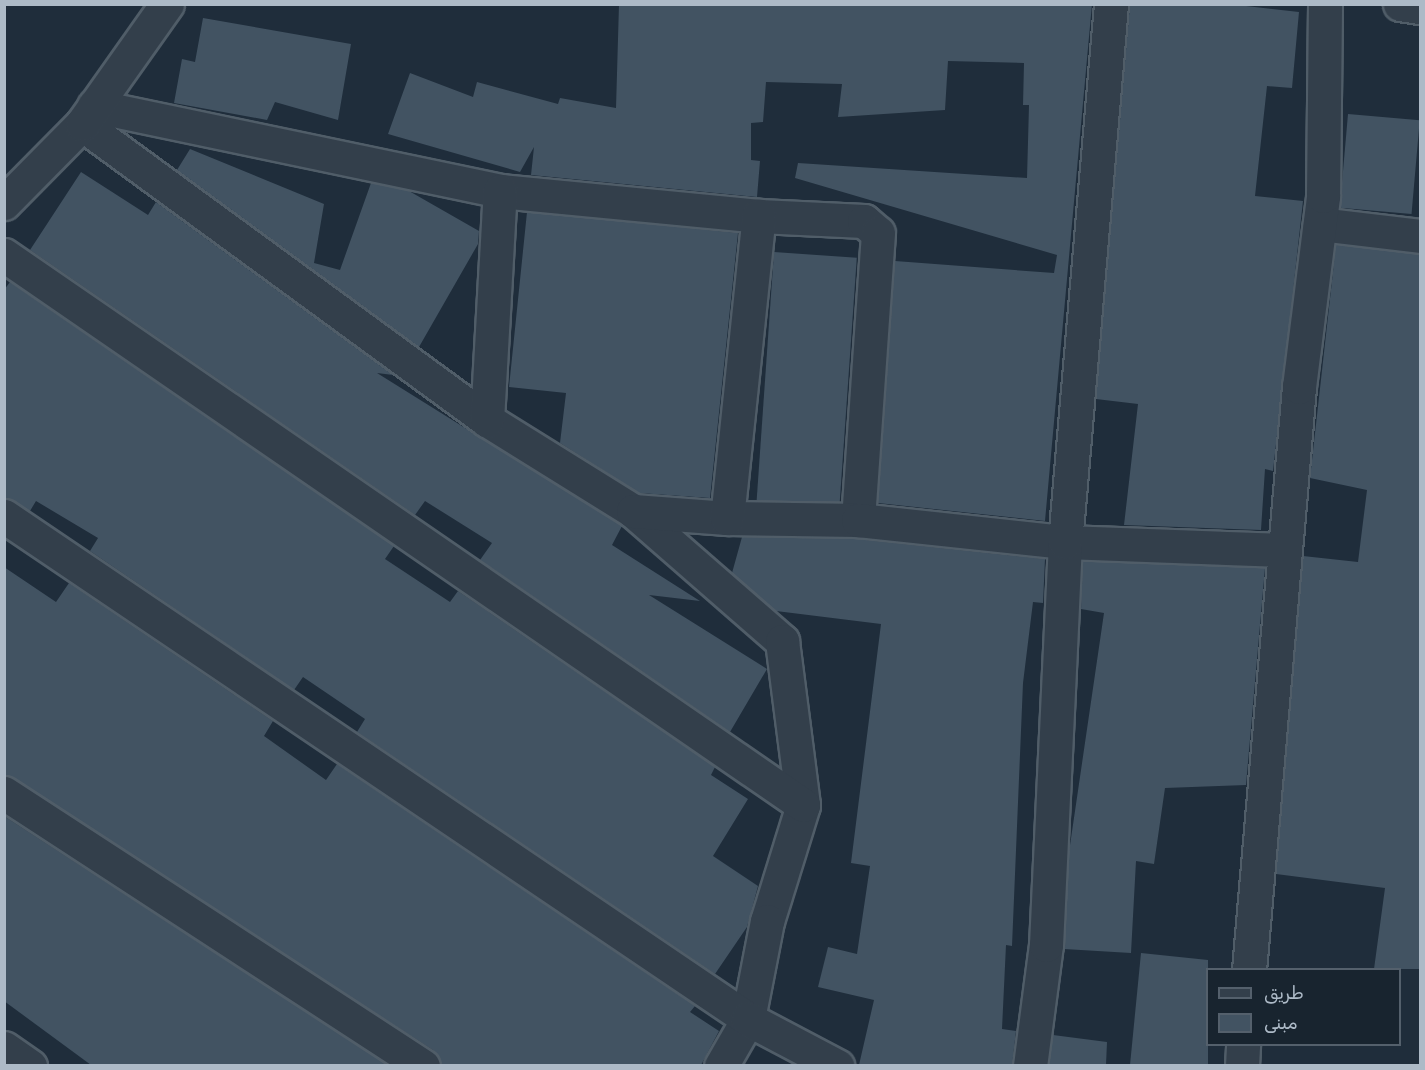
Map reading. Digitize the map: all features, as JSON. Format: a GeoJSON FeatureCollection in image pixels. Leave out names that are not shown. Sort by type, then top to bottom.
{"type":"FeatureCollection","features":[{"type":"Feature","properties":{"kind":"street"},"geometry":{"type":"LineString","coordinates":[[4,203],[88,115],[167,4]]}},
{"type":"Feature","properties":{"kind":"street"},"geometry":{"type":"LineString","coordinates":[[1030,1065],[1046,945],[1065,542],[1111,4]]}},
{"type":"Feature","properties":{"kind":"street"},"geometry":{"type":"LineString","coordinates":[[1249,968],[1299,387],[1320,224],[1325,4]]}},
{"type":"Feature","properties":{"kind":"street"},"geometry":{"type":"LineString","coordinates":[[1400,4],[1420,7]]}},
{"type":"Feature","properties":{"kind":"street"},"geometry":{"type":"LineString","coordinates":[[88,115],[500,191],[759,216],[864,221],[878,233],[858,520]]}},
{"type":"Feature","properties":{"kind":"street"},"geometry":{"type":"LineString","coordinates":[[88,115],[487,420],[633,511],[782,640],[803,805],[767,921],[747,1019],[721,1065]]}},
{"type":"Feature","properties":{"kind":"street"},"geometry":{"type":"LineString","coordinates":[[487,420],[500,191]]}},
{"type":"Feature","properties":{"kind":"street"},"geometry":{"type":"LineString","coordinates":[[727,518],[759,216]]}},
{"type":"Feature","properties":{"kind":"street"},"geometry":{"type":"LineString","coordinates":[[1320,224],[1420,236]]}},
{"type":"Feature","properties":{"kind":"street"},"geometry":{"type":"LineString","coordinates":[[4,255],[803,805]]}},
{"type":"Feature","properties":{"kind":"street"},"geometry":{"type":"LineString","coordinates":[[633,511],[727,518],[858,520],[1065,542],[1284,550]]}},
{"type":"Feature","properties":{"kind":"street"},"geometry":{"type":"LineString","coordinates":[[4,516],[747,1019],[837,1065]]}},
{"type":"Feature","properties":{"kind":"street"},"geometry":{"type":"LineString","coordinates":[[4,792],[423,1065]]}},
{"type":"Feature","properties":{"kind":"street"},"geometry":{"type":"LineString","coordinates":[[1242,1065],[1243,1046]]}},
{"type":"Feature","properties":{"kind":"street"},"geometry":{"type":"LineString","coordinates":[[4,1048],[30,1065]]}},
{"type":"Feature","properties":{"kind":"building"},"geometry":{"type":"Polygon","coordinates":[[[619,4],[1092,4],[1045,521],[878,503],[895,261],[1054,273],[1057,255],[795,178],[798,163],[1027,178],[1029,105],[1023,105],[1024,63],[948,61],[945,110],[838,117],[842,84],[766,82],[763,122],[751,123],[751,160],[760,161],[757,197],[531,175],[534,147],[520,172],[388,134],[410,73],[473,97],[477,82],[558,104],[560,98],[616,108],[619,4]]]}},
{"type":"Feature","properties":{"kind":"building"},"geometry":{"type":"Polygon","coordinates":[[[1130,4],[1229,4],[1299,12],[1292,88],[1267,86],[1255,196],[1303,201],[1273,471],[1265,469],[1261,530],[1124,525],[1138,404],[1096,399],[1130,4]]]}},
{"type":"Feature","properties":{"kind":"building"},"geometry":{"type":"Polygon","coordinates":[[[203,18],[351,44],[338,120],[275,102],[267,120],[174,103],[182,59],[195,62],[203,18]]]}},
{"type":"Feature","properties":{"kind":"building"},"geometry":{"type":"Polygon","coordinates":[[[1348,114],[1420,120],[1412,214],[1340,208],[1348,114]]]}},
{"type":"Feature","properties":{"kind":"building"},"geometry":{"type":"Polygon","coordinates":[[[190,149],[324,204],[314,263],[340,270],[371,183],[409,191],[479,231],[478,244],[419,347],[177,170],[190,149]]]}},
{"type":"Feature","properties":{"kind":"building"},"geometry":{"type":"Polygon","coordinates":[[[81,172],[148,215],[156,202],[393,375],[377,373],[622,526],[612,545],[700,601],[649,595],[767,669],[730,732],[480,560],[492,543],[425,501],[415,515],[30,250],[81,172]]]}},
{"type":"Feature","properties":{"kind":"building"},"geometry":{"type":"Polygon","coordinates":[[[527,212],[738,233],[710,498],[639,493],[560,443],[566,393],[509,387],[527,212]]]}},
{"type":"Feature","properties":{"kind":"building"},"geometry":{"type":"Polygon","coordinates":[[[1336,245],[1420,254],[1420,969],[1374,968],[1385,888],[1276,874],[1303,556],[1358,562],[1367,490],[1310,478],[1336,245]]]}},
{"type":"Feature","properties":{"kind":"building"},"geometry":{"type":"Polygon","coordinates":[[[774,252],[857,258],[839,506],[757,500],[774,252]]]}},
{"type":"Feature","properties":{"kind":"building"},"geometry":{"type":"Polygon","coordinates":[[[10,282],[394,546],[385,559],[450,602],[458,591],[715,767],[711,775],[748,799],[713,856],[758,886],[747,927],[715,974],[357,732],[365,719],[303,677],[294,690],[90,551],[98,538],[36,501],[30,511],[4,497],[4,290],[10,282]]]}},
{"type":"Feature","properties":{"kind":"building"},"geometry":{"type":"Polygon","coordinates":[[[742,537],[857,539],[1045,559],[1043,603],[1033,602],[1023,683],[1012,946],[1006,945],[1002,1029],[1016,1031],[1012,1065],[859,1065],[874,1000],[818,987],[828,947],[857,954],[870,866],[851,863],[881,624],[776,611],[732,573],[742,537]]]}},
{"type":"Feature","properties":{"kind":"building"},"geometry":{"type":"Polygon","coordinates":[[[1083,561],[1265,568],[1246,785],[1165,788],[1154,864],[1136,861],[1131,953],[1064,949],[1069,852],[1104,613],[1081,609],[1083,561]]]}},
{"type":"Feature","properties":{"kind":"building"},"geometry":{"type":"Polygon","coordinates":[[[4,567],[56,602],[69,583],[273,721],[264,736],[326,780],[337,764],[695,1006],[690,1012],[719,1031],[701,1065],[441,1065],[433,1050],[4,774],[4,567]]]}},
{"type":"Feature","properties":{"kind":"building"},"geometry":{"type":"Polygon","coordinates":[[[4,816],[388,1065],[91,1065],[4,1001],[4,816]]]}},
{"type":"Feature","properties":{"kind":"building"},"geometry":{"type":"Polygon","coordinates":[[[1141,953],[1208,960],[1208,968],[1206,968],[1206,1046],[1208,1046],[1208,1065],[1130,1065],[1141,953]]]}},
{"type":"Feature","properties":{"kind":"building"},"geometry":{"type":"Polygon","coordinates":[[[1053,1035],[1107,1042],[1106,1065],[1049,1065],[1053,1035]]]}}]}
